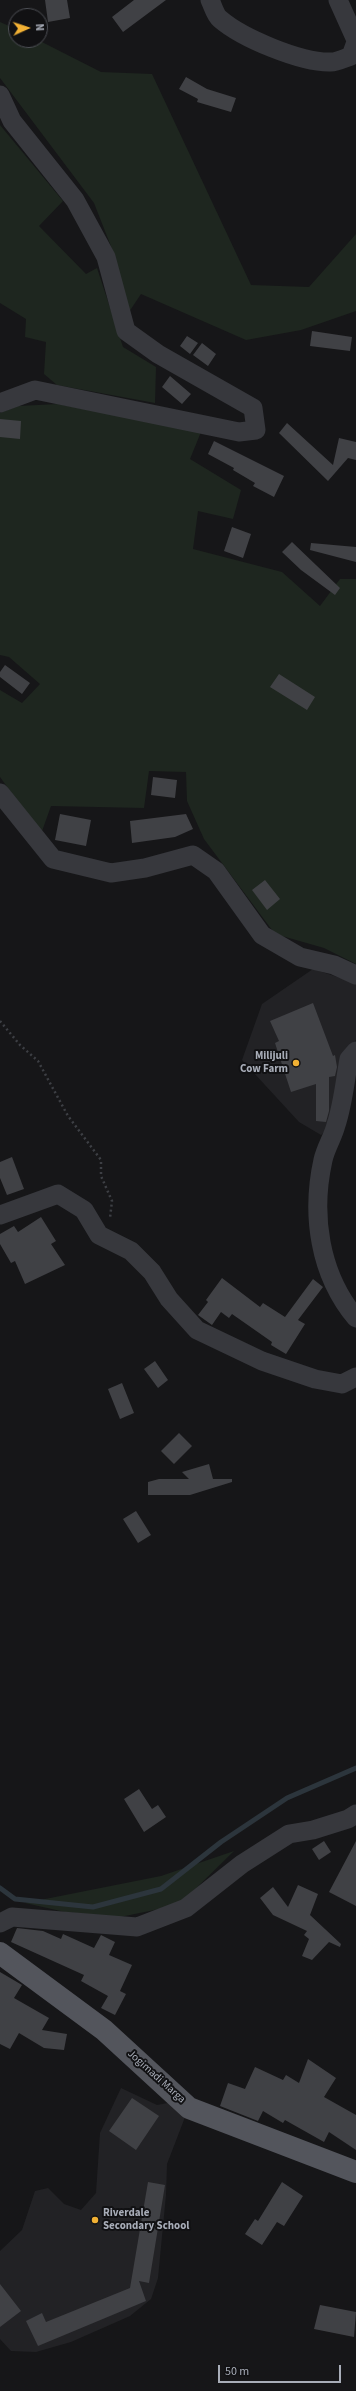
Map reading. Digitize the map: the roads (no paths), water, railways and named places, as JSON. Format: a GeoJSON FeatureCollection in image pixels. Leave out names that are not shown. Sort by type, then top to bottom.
{"type":"FeatureCollection","features":[{"type":"Feature","properties":{"kind":"main road","name":"Jogimadi Marga"},"geometry":{"type":"LineString","coordinates":[[0,1953],[104,2030],[189,2108],[356,2172]]}},
{"type":"Feature","properties":{"kind":"street"},"geometry":{"type":"LineString","coordinates":[[210,0],[219,18],[236,30],[270,48],[299,57],[331,62],[351,56],[356,41],[338,0]]}},
{"type":"Feature","properties":{"kind":"street"},"geometry":{"type":"LineString","coordinates":[[0,95],[12,121],[75,200],[103,251],[126,330],[158,354],[253,408],[256,430],[239,432],[35,390],[0,403]]}},
{"type":"Feature","properties":{"kind":"street"},"geometry":{"type":"LineString","coordinates":[[0,793],[53,859],[111,873],[145,868],[193,855],[216,871],[262,935],[300,957],[334,965],[356,975]]}},
{"type":"Feature","properties":{"kind":"street"},"geometry":{"type":"LineString","coordinates":[[356,1051],[349,1059],[336,1126],[328,1143],[317,1199],[318,1236],[330,1274],[350,1311],[356,1318]]}},
{"type":"Feature","properties":{"kind":"street"},"geometry":{"type":"LineString","coordinates":[[0,1215],[58,1194],[84,1210],[99,1235],[131,1251],[152,1272],[168,1299],[197,1330],[262,1360],[315,1379],[342,1384],[356,1376]]}},
{"type":"Feature","properties":{"kind":"street"},"geometry":{"type":"LineString","coordinates":[[0,1923],[12,1917],[137,1927],[186,1908],[242,1864],[289,1834],[313,1830],[348,1819],[356,1814]]}},
{"type":"Feature","properties":{"kind":"waterway"},"geometry":{"type":"LineString","coordinates":[[0,1888],[15,1899],[93,1907],[161,1889],[221,1842],[287,1798],[356,1768]]}},
{"type":"Feature","properties":{"kind":"place","name":"Milijuli Cow Farm"},"geometry":{"type":"Point","coordinates":[296,1063]}},
{"type":"Feature","properties":{"kind":"place","name":"Riverdale Secondary School"},"geometry":{"type":"Point","coordinates":[95,2220]}}]}
